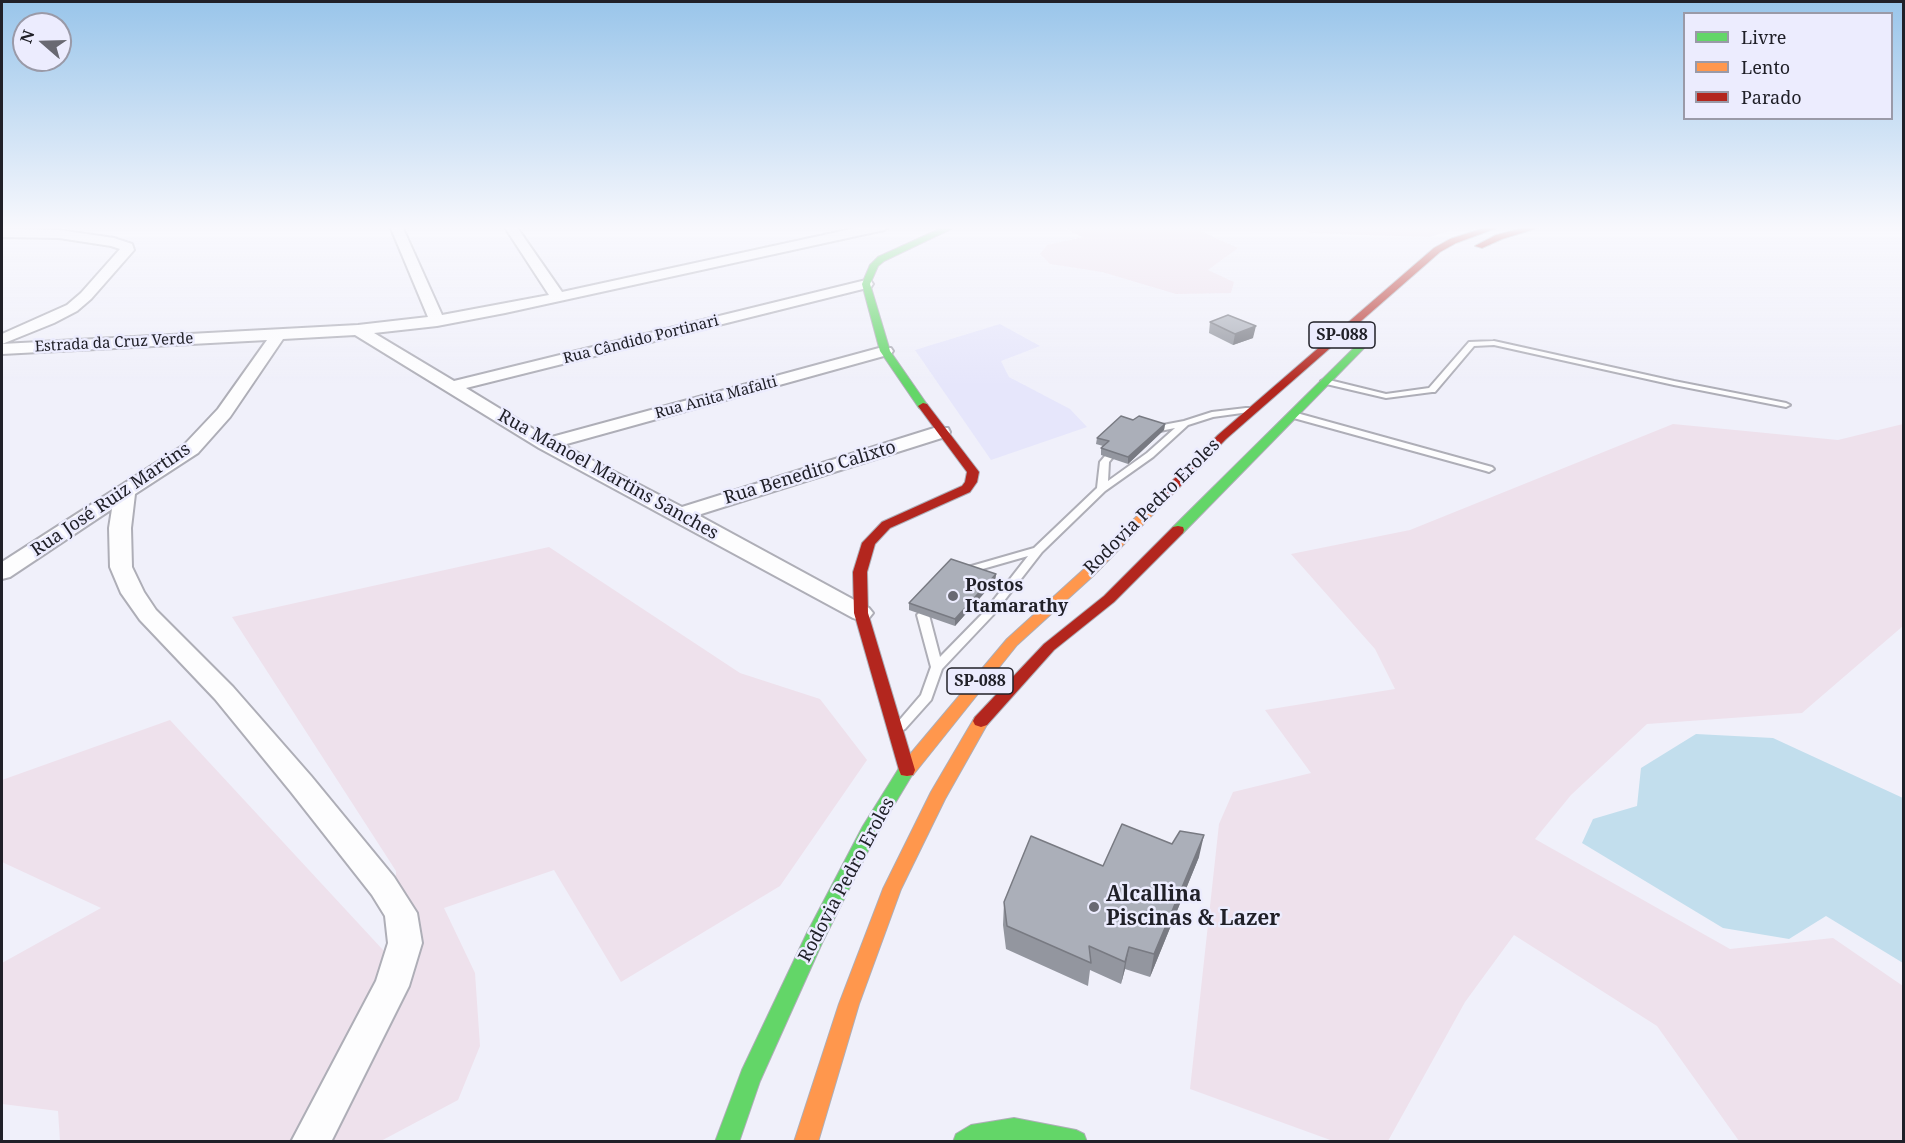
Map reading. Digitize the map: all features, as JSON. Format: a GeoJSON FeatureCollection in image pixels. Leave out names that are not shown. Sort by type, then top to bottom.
{"type":"FeatureCollection","features":[{"type":"Feature","properties":{"kind":"main road"},"geometry":{"type":"LineString","coordinates":[[868,279],[866,284],[885,351],[941,432],[973,472],[971,482],[966,489],[886,525],[869,543],[861,572],[861,613],[907,770]]}},
{"type":"Feature","properties":{"kind":"main road","name":"Rodovia Pedro Eroles"},"geometry":{"type":"LineString","coordinates":[[727,1142],[750,1078],[814,939],[869,831],[907,770],[1012,642],[1206,470],[1222,437],[1405,279]]}},
{"type":"Feature","properties":{"kind":"main road","name":"Rodovia Pedro Eroles"},"geometry":{"type":"LineString","coordinates":[[806,1142],[849,1004],[892,890],[937,797],[984,716],[1049,647],[1109,599],[1156,549],[1239,470],[1375,332]]}},
{"type":"Feature","properties":{"kind":"main road"},"geometry":{"type":"LineString","coordinates":[[1206,470],[1225,476],[1239,470]]}},
{"type":"Feature","properties":{"kind":"main road"},"geometry":{"type":"LineString","coordinates":[[964,1142],[971,1137],[1014,1130],[1076,1142]]}},
{"type":"Feature","properties":{"kind":"street"},"geometry":{"type":"LineString","coordinates":[[2,339],[72,308],[101,279]]}},
{"type":"Feature","properties":{"kind":"street"},"geometry":{"type":"LineString","coordinates":[[419,279],[437,321]]}},
{"type":"Feature","properties":{"kind":"street"},"geometry":{"type":"LineString","coordinates":[[546,279],[558,297]]}},
{"type":"Feature","properties":{"kind":"street","name":"Estrada da Cruz Verde"},"geometry":{"type":"LineString","coordinates":[[2,349],[358,330],[437,321],[639,279]]}},
{"type":"Feature","properties":{"kind":"street","name":"Rua Cândido Portinari"},"geometry":{"type":"LineString","coordinates":[[450,387],[866,284]]}},
{"type":"Feature","properties":{"kind":"street","name":"Rua Manoel Martins Sanches"},"geometry":{"type":"LineString","coordinates":[[358,330],[546,444],[861,613]]}},
{"type":"Feature","properties":{"kind":"street","name":"Rua José Ruiz Martins"},"geometry":{"type":"LineString","coordinates":[[2,572],[172,462],[204,437],[224,413],[278,335]]}},
{"type":"Feature","properties":{"kind":"street","name":"Rua Anita Mafalti"},"geometry":{"type":"LineString","coordinates":[[546,444],[885,351]]}},
{"type":"Feature","properties":{"kind":"street","name":"Rua Benedito Calixto"},"geometry":{"type":"LineString","coordinates":[[680,514],[941,432]]}},
{"type":"Feature","properties":{"kind":"street"},"geometry":{"type":"LineString","coordinates":[[125,493],[120,528],[121,567],[148,615],[218,686],[301,784],[383,886],[401,913],[405,943],[393,986],[310,1142]]}},
{"type":"Feature","properties":{"kind":"lane"},"geometry":{"type":"LineString","coordinates":[[1325,381],[1386,396],[1432,390],[1472,344],[1494,343],[1786,405]]}},
{"type":"Feature","properties":{"kind":"lane"},"geometry":{"type":"LineString","coordinates":[[1102,489],[1105,462],[1121,442],[1212,415],[1256,409]]}},
{"type":"Feature","properties":{"kind":"lane"},"geometry":{"type":"LineString","coordinates":[[1292,415],[1488,469]]}},
{"type":"Feature","properties":{"kind":"lane"},"geometry":{"type":"LineString","coordinates":[[896,732],[927,697],[937,667],[989,613],[1038,550],[1102,489],[1150,455],[1185,423]]}},
{"type":"Feature","properties":{"kind":"lane"},"geometry":{"type":"LineString","coordinates":[[1358,444],[1365,435]]}},
{"type":"Feature","properties":{"kind":"lane"},"geometry":{"type":"LineString","coordinates":[[965,571],[1038,550]]}},
{"type":"Feature","properties":{"kind":"lane"},"geometry":{"type":"LineString","coordinates":[[923,615],[937,667]]}},
{"type":"Feature","properties":{"kind":"shaded area"},"geometry":{"type":"Polygon","coordinates":[[[1127,279],[1228,279],[1234,282],[1231,293],[1176,294],[1127,279]]]}},
{"type":"Feature","properties":{"kind":"shaded area"},"geometry":{"type":"Polygon","coordinates":[[[1000,324],[1040,346],[1001,361],[1009,377],[1070,409],[1087,427],[991,460],[915,350],[1000,324]]]}},
{"type":"Feature","properties":{"kind":"shaded area"},"geometry":{"type":"Polygon","coordinates":[[[1673,424],[1838,440],[1903,424],[1903,626],[1802,713],[1647,724],[1571,795],[1535,839],[1730,949],[1833,938],[1903,986],[1903,1141],[1739,1141],[1657,1026],[1514,935],[1465,1002],[1388,1141],[1333,1141],[1190,1089],[1219,824],[1233,792],[1311,773],[1265,710],[1395,689],[1375,649],[1291,554],[1410,530],[1673,424]]]}},
{"type":"Feature","properties":{"kind":"shaded area"},"geometry":{"type":"Polygon","coordinates":[[[549,547],[740,673],[820,699],[867,760],[780,886],[621,982],[554,870],[444,908],[475,973],[480,1046],[458,1100],[379,1142],[60,1141],[58,1111],[2,1104],[2,963],[101,908],[2,862],[2,780],[170,720],[396,964],[396,871],[232,617],[549,547]]]}},
{"type":"Feature","properties":{"kind":"shaded area"},"geometry":{"type":"Polygon","coordinates":[[[1696,734],[1773,738],[1903,798],[1903,963],[1826,916],[1789,939],[1723,928],[1582,843],[1593,819],[1637,806],[1641,768],[1696,734]]]}},
{"type":"Feature","properties":{"kind":"building"},"geometry":{"type":"Polygon","coordinates":[[[1228,315],[1256,326],[1235,334],[1210,322],[1228,315]]]}},
{"type":"Feature","properties":{"kind":"building"},"geometry":{"type":"Polygon","coordinates":[[[1121,416],[1133,420],[1139,416],[1165,424],[1128,457],[1101,448],[1109,441],[1097,438],[1121,416]]]}},
{"type":"Feature","properties":{"kind":"building","name":"Postos Itamarathy"},"geometry":{"type":"Polygon","coordinates":[[[951,559],[996,574],[955,619],[909,603],[951,559]]]}},
{"type":"Feature","properties":{"kind":"building","name":"Alcallina Piscinas & Lazer"},"geometry":{"type":"Polygon","coordinates":[[[1122,824],[1172,844],[1180,831],[1204,835],[1154,954],[1129,947],[1125,962],[1089,946],[1091,963],[1007,926],[1004,902],[1031,836],[1103,866],[1122,824]]]}},
{"type":"Feature","properties":{"kind":"traffic: fast"},"geometry":{"type":"LineString","coordinates":[[868,279],[866,284],[885,351],[923,406]]}},
{"type":"Feature","properties":{"kind":"traffic: fast"},"geometry":{"type":"LineString","coordinates":[[1178,530],[1363,344]]}},
{"type":"Feature","properties":{"kind":"traffic: fast"},"geometry":{"type":"LineString","coordinates":[[727,1142],[750,1078],[814,939],[869,831],[907,770]]}},
{"type":"Feature","properties":{"kind":"traffic: fast"},"geometry":{"type":"LineString","coordinates":[[964,1142],[971,1137],[1014,1130],[1076,1142]]}},
{"type":"Feature","properties":{"kind":"traffic: slow"},"geometry":{"type":"LineString","coordinates":[[907,770],[1012,642],[1088,573],[1160,500]]}},
{"type":"Feature","properties":{"kind":"traffic: slow"},"geometry":{"type":"LineString","coordinates":[[806,1142],[849,1004],[892,889],[937,797],[981,721]]}},
{"type":"Feature","properties":{"kind":"traffic: jam"},"geometry":{"type":"LineString","coordinates":[[1160,500],[1222,437],[1403,279]]}},
{"type":"Feature","properties":{"kind":"traffic: jam"},"geometry":{"type":"LineString","coordinates":[[907,770],[861,613],[860,572],[869,543],[886,525],[966,489],[971,482],[973,472],[923,406]]}},
{"type":"Feature","properties":{"kind":"traffic: jam"},"geometry":{"type":"LineString","coordinates":[[981,721],[1049,647],[1109,599],[1178,530]]}},
{"type":"Feature","properties":{"kind":"place","name":"Postos Itamarathy"},"geometry":{"type":"Point","coordinates":[953,596]}},
{"type":"Feature","properties":{"kind":"place","name":"Alcallina Piscinas & Lazer"},"geometry":{"type":"Point","coordinates":[1094,907]}}]}
